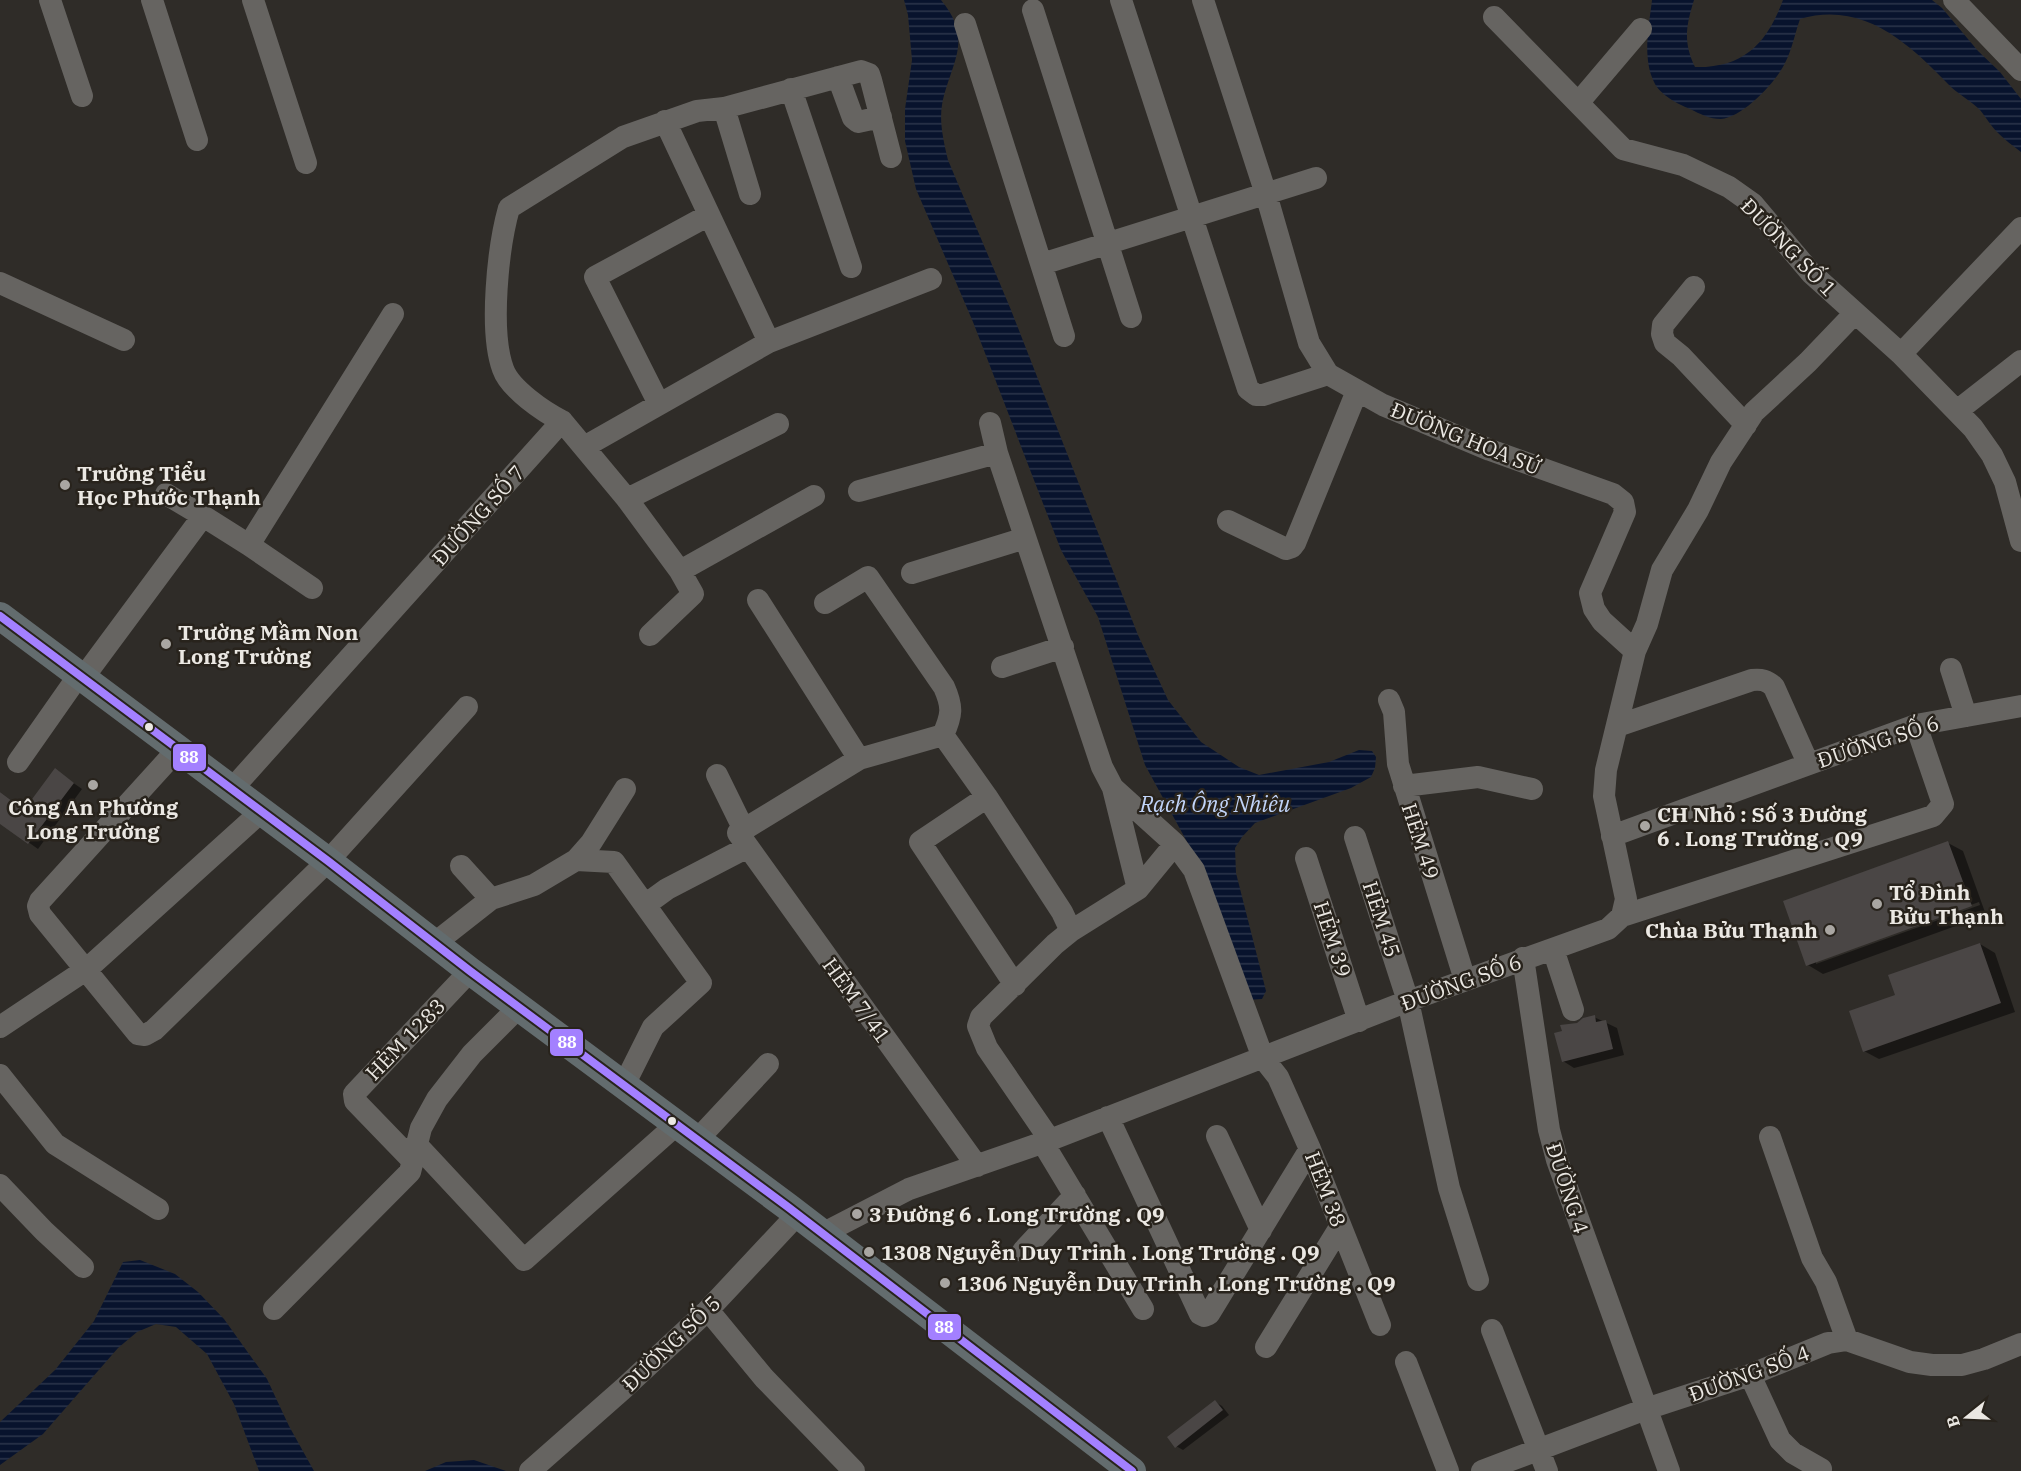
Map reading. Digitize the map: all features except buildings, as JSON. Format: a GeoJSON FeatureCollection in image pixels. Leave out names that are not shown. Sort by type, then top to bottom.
{"type":"FeatureCollection","features":[{"type":"Feature","properties":{"kind":"main road"},"geometry":{"type":"LineString","coordinates":[[0,616],[792,1211],[1117,1468]]}},
{"type":"Feature","properties":{"kind":"street"},"geometry":{"type":"LineString","coordinates":[[50,0],[82,96]]}},
{"type":"Feature","properties":{"kind":"street"},"geometry":{"type":"LineString","coordinates":[[152,0],[197,140]]}},
{"type":"Feature","properties":{"kind":"street"},"geometry":{"type":"LineString","coordinates":[[253,0],[306,163]]}},
{"type":"Feature","properties":{"kind":"street"},"geometry":{"type":"LineString","coordinates":[[1121,0],[1248,389],[1256,395],[1263,395],[1328,374]]}},
{"type":"Feature","properties":{"kind":"street","name":"ĐƯỜNG HOA SỨ"},"geometry":{"type":"LineString","coordinates":[[1203,0],[1266,194],[1309,343],[1328,374],[1383,405],[1490,450],[1613,494],[1623,502],[1624,512],[1590,593],[1594,609],[1602,621],[1635,651]]}},
{"type":"Feature","properties":{"kind":"street"},"geometry":{"type":"LineString","coordinates":[[1954,0],[2021,70]]}},
{"type":"Feature","properties":{"kind":"street"},"geometry":{"type":"LineString","coordinates":[[1033,10],[1131,317]]}},
{"type":"Feature","properties":{"kind":"street","name":"ĐƯỜNG SỐ 1"},"geometry":{"type":"LineString","coordinates":[[1494,17],[1623,149],[1683,165],[1729,187],[1753,204],[1811,273],[1901,354],[1973,428],[1992,455],[2005,482],[2021,541]]}},
{"type":"Feature","properties":{"kind":"street"},"geometry":{"type":"LineString","coordinates":[[965,24],[1064,336]]}},
{"type":"Feature","properties":{"kind":"street"},"geometry":{"type":"LineString","coordinates":[[1579,102],[1641,29]]}},
{"type":"Feature","properties":{"kind":"street"},"geometry":{"type":"LineString","coordinates":[[650,635],[693,594],[680,571],[627,499],[562,421],[526,398],[504,371],[495,329],[502,233],[509,208],[623,137],[697,111],[724,108],[861,70],[869,74],[891,157]]}},
{"type":"Feature","properties":{"kind":"street"},"geometry":{"type":"LineString","coordinates":[[838,77],[853,118],[858,122],[881,117]]}},
{"type":"Feature","properties":{"kind":"street"},"geometry":{"type":"LineString","coordinates":[[791,90],[851,267]]}},
{"type":"Feature","properties":{"kind":"street"},"geometry":{"type":"LineString","coordinates":[[724,108],[750,194]]}},
{"type":"Feature","properties":{"kind":"street"},"geometry":{"type":"LineString","coordinates":[[665,121],[769,342]]}},
{"type":"Feature","properties":{"kind":"street"},"geometry":{"type":"LineString","coordinates":[[1042,264],[1316,178]]}},
{"type":"Feature","properties":{"kind":"street"},"geometry":{"type":"LineString","coordinates":[[659,404],[596,277],[709,215]]}},
{"type":"Feature","properties":{"kind":"street"},"geometry":{"type":"LineString","coordinates":[[1901,354],[2021,228]]}},
{"type":"Feature","properties":{"kind":"street"},"geometry":{"type":"LineString","coordinates":[[584,447],[769,342],[931,279]]}},
{"type":"Feature","properties":{"kind":"street"},"geometry":{"type":"LineString","coordinates":[[0,283],[124,340]]}},
{"type":"Feature","properties":{"kind":"street"},"geometry":{"type":"LineString","coordinates":[[1694,287],[1662,325],[1665,343],[1681,356],[1746,425]]}},
{"type":"Feature","properties":{"kind":"street"},"geometry":{"type":"LineString","coordinates":[[249,544],[393,314]]}},
{"type":"Feature","properties":{"kind":"street"},"geometry":{"type":"LineString","coordinates":[[1622,916],[1626,899],[1604,796],[1606,770],[1635,651],[1647,624],[1662,570],[1698,510],[1721,462],[1754,412],[1808,362],[1854,314]]}},
{"type":"Feature","properties":{"kind":"street"},"geometry":{"type":"LineString","coordinates":[[1957,411],[2021,361]]}},
{"type":"Feature","properties":{"kind":"street"},"geometry":{"type":"LineString","coordinates":[[1228,521],[1287,549],[1292,548],[1357,390]]}},
{"type":"Feature","properties":{"kind":"street","name":"ĐƯỜNG SỐ 7"},"geometry":{"type":"LineString","coordinates":[[232,789],[562,421]]}},
{"type":"Feature","properties":{"kind":"street"},"geometry":{"type":"LineString","coordinates":[[990,423],[997,453],[1102,767],[1113,788],[1138,889]]}},
{"type":"Feature","properties":{"kind":"street"},"geometry":{"type":"LineString","coordinates":[[627,499],[778,424]]}},
{"type":"Feature","properties":{"kind":"street"},"geometry":{"type":"LineString","coordinates":[[859,492],[997,453]]}},
{"type":"Feature","properties":{"kind":"street"},"geometry":{"type":"LineString","coordinates":[[166,494],[249,544],[312,588]]}},
{"type":"Feature","properties":{"kind":"street"},"geometry":{"type":"LineString","coordinates":[[680,571],[814,495]]}},
{"type":"Feature","properties":{"kind":"street"},"geometry":{"type":"LineString","coordinates":[[18,762],[203,516]]}},
{"type":"Feature","properties":{"kind":"street"},"geometry":{"type":"LineString","coordinates":[[912,573],[1025,538]]}},
{"type":"Feature","properties":{"kind":"street"},"geometry":{"type":"LineString","coordinates":[[825,603],[868,577],[944,687],[950,700],[951,717],[943,735]]}},
{"type":"Feature","properties":{"kind":"street"},"geometry":{"type":"LineString","coordinates":[[758,600],[859,759]]}},
{"type":"Feature","properties":{"kind":"street"},"geometry":{"type":"LineString","coordinates":[[1002,667],[1063,647]]}},
{"type":"Feature","properties":{"kind":"street"},"geometry":{"type":"LineString","coordinates":[[1951,669],[1966,716]]}},
{"type":"Feature","properties":{"kind":"street"},"geometry":{"type":"LineString","coordinates":[[1617,726],[1752,680],[1769,682],[1774,687],[1808,764]]}},
{"type":"Feature","properties":{"kind":"street","name":"HẺM 49"},"geometry":{"type":"LineString","coordinates":[[1389,700],[1394,712],[1398,764],[1465,980]]}},
{"type":"Feature","properties":{"kind":"street","name":"ĐƯỜNG SỐ 6"},"geometry":{"type":"LineString","coordinates":[[1612,836],[1916,725],[2021,706]]}},
{"type":"Feature","properties":{"kind":"street"},"geometry":{"type":"LineString","coordinates":[[178,749],[40,901],[38,906],[40,914],[138,1034],[145,1035],[154,1030],[328,861],[467,707]]}},
{"type":"Feature","properties":{"kind":"street","name":"ĐƯỜNG SỐ 6"},"geometry":{"type":"LineString","coordinates":[[822,1234],[909,1189],[1047,1142],[1408,1001],[1608,929],[1622,916],[1933,816],[1943,804],[1916,725]]}},
{"type":"Feature","properties":{"kind":"street"},"geometry":{"type":"LineString","coordinates":[[645,904],[859,759],[943,735]]}},
{"type":"Feature","properties":{"kind":"street"},"geometry":{"type":"LineString","coordinates":[[943,735],[987,797],[1062,912],[1071,931]]}},
{"type":"Feature","properties":{"kind":"street","name":"HẺM 7/41"},"geometry":{"type":"LineString","coordinates":[[717,775],[743,837],[977,1166]]}},
{"type":"Feature","properties":{"kind":"street"},"geometry":{"type":"LineString","coordinates":[[1404,786],[1478,777],[1532,789]]}},
{"type":"Feature","properties":{"kind":"street","name":"HẺM 38"},"geometry":{"type":"LineString","coordinates":[[1113,788],[1175,844],[1194,870],[1263,1058],[1278,1077],[1310,1149],[1380,1325]]}},
{"type":"Feature","properties":{"kind":"street"},"geometry":{"type":"LineString","coordinates":[[435,943],[491,898],[534,885],[576,860],[591,843],[625,789]]}},
{"type":"Feature","properties":{"kind":"street"},"geometry":{"type":"LineString","coordinates":[[987,797],[920,842],[1015,985]]}},
{"type":"Feature","properties":{"kind":"street"},"geometry":{"type":"LineString","coordinates":[[0,1027],[87,969],[262,811]]}},
{"type":"Feature","properties":{"kind":"street","name":"HẺM 45"},"geometry":{"type":"LineString","coordinates":[[1355,837],[1408,1001],[1449,1188],[1478,1280]]}},
{"type":"Feature","properties":{"kind":"street"},"geometry":{"type":"LineString","coordinates":[[1143,1309],[1075,1195],[1047,1142],[987,1048],[978,1026],[981,1017],[1055,944],[1071,931],[1138,889],[1175,844]]}},
{"type":"Feature","properties":{"kind":"street","name":"HẺM 39"},"geometry":{"type":"LineString","coordinates":[[1306,858],[1359,1021]]}},
{"type":"Feature","properties":{"kind":"street"},"geometry":{"type":"LineString","coordinates":[[576,860],[614,862],[700,983],[653,1027],[624,1085]]}},
{"type":"Feature","properties":{"kind":"street"},"geometry":{"type":"LineString","coordinates":[[461,866],[491,898]]}},
{"type":"Feature","properties":{"kind":"street"},"geometry":{"type":"LineString","coordinates":[[1553,948],[1573,1010]]}},
{"type":"Feature","properties":{"kind":"street","name":"ĐƯỜNG 4"},"geometry":{"type":"LineString","coordinates":[[1523,958],[1549,1130],[1557,1161],[1669,1471]]}},
{"type":"Feature","properties":{"kind":"street","name":"HẺM 1283"},"geometry":{"type":"LineString","coordinates":[[415,1152],[355,1101],[354,1094],[470,970]]}},
{"type":"Feature","properties":{"kind":"street"},"geometry":{"type":"LineString","coordinates":[[274,1309],[410,1172],[421,1128],[437,1099],[472,1054],[519,1007]]}},
{"type":"Feature","properties":{"kind":"street"},"geometry":{"type":"LineString","coordinates":[[415,1152],[524,1260],[589,1203],[687,1133],[768,1064]]}},
{"type":"Feature","properties":{"kind":"street"},"geometry":{"type":"LineString","coordinates":[[0,1075],[55,1144],[158,1209]]}},
{"type":"Feature","properties":{"kind":"street"},"geometry":{"type":"LineString","coordinates":[[1108,1117],[1200,1314],[1204,1316],[1209,1314],[1310,1149]]}},
{"type":"Feature","properties":{"kind":"street"},"geometry":{"type":"LineString","coordinates":[[1217,1136],[1261,1230]]}},
{"type":"Feature","properties":{"kind":"street"},"geometry":{"type":"LineString","coordinates":[[1770,1137],[1808,1246],[1826,1282],[1847,1340],[1910,1362],[1932,1365],[1962,1365],[2021,1344]]}},
{"type":"Feature","properties":{"kind":"street"},"geometry":{"type":"LineString","coordinates":[[0,1185],[83,1267]]}},
{"type":"Feature","properties":{"kind":"street"},"geometry":{"type":"LineString","coordinates":[[1023,1251],[1075,1195]]}},
{"type":"Feature","properties":{"kind":"street","name":"ĐƯỜNG SỐ 5"},"geometry":{"type":"LineString","coordinates":[[535,1467],[709,1309],[792,1211]]}},
{"type":"Feature","properties":{"kind":"street"},"geometry":{"type":"LineString","coordinates":[[1266,1347],[1340,1227]]}},
{"type":"Feature","properties":{"kind":"street"},"geometry":{"type":"LineString","coordinates":[[709,1309],[764,1378],[854,1471]]}},
{"type":"Feature","properties":{"kind":"street"},"geometry":{"type":"LineString","coordinates":[[1492,1330],[1547,1471]]}},
{"type":"Feature","properties":{"kind":"street","name":"ĐƯỜNG SỐ 4"},"geometry":{"type":"LineString","coordinates":[[1482,1471],[1646,1409],[1750,1375],[1828,1343],[1847,1340]]}},
{"type":"Feature","properties":{"kind":"street"},"geometry":{"type":"LineString","coordinates":[[1436,1471],[1401,1366],[1448,1471]]}},
{"type":"Feature","properties":{"kind":"street"},"geometry":{"type":"LineString","coordinates":[[1750,1375],[1780,1440],[1793,1453],[1821,1469]]}},
{"type":"Feature","properties":{"kind":"water","name":"Rạch Ông Nhiêu"},"geometry":{"type":"Polygon","coordinates":[[[904,0],[941,0],[957,28],[957,52],[941,112],[942,133],[948,160],[1011,310],[1138,635],[1168,700],[1201,742],[1239,767],[1259,775],[1329,762],[1359,750],[1372,751],[1376,757],[1371,777],[1351,788],[1255,823],[1235,848],[1236,873],[1266,991],[1262,999],[1247,1000],[1191,849],[1145,765],[1098,617],[1061,550],[973,322],[916,189],[905,141],[905,109],[912,60],[908,15],[904,0]]]}},
{"type":"Feature","properties":{"kind":"water"},"geometry":{"type":"Polygon","coordinates":[[[1652,0],[1694,0],[1689,18],[1687,42],[1695,67],[1727,63],[1751,50],[1769,29],[1783,0],[1932,0],[2000,72],[2021,99],[2021,152],[1992,127],[1977,107],[1951,87],[1903,42],[1866,21],[1845,16],[1824,15],[1800,19],[1785,63],[1767,89],[1749,105],[1730,117],[1717,119],[1701,114],[1670,98],[1660,91],[1654,82],[1647,52],[1652,0]]]}},
{"type":"Feature","properties":{"kind":"water"},"geometry":{"type":"Polygon","coordinates":[[[140,1260],[175,1274],[198,1292],[224,1319],[267,1379],[314,1471],[259,1471],[234,1404],[207,1354],[176,1327],[156,1324],[137,1332],[118,1348],[43,1434],[0,1465],[0,1422],[55,1370],[94,1321],[123,1262],[140,1260]]]}},
{"type":"Feature","properties":{"kind":"water"},"geometry":{"type":"Polygon","coordinates":[[[474,1460],[506,1471],[425,1471],[446,1462],[474,1460]]]}},
{"type":"Feature","properties":{"kind":"transit line","name":"88"},"geometry":{"type":"LineString","coordinates":[[0,616],[328,861],[470,971],[788,1207],[1132,1471]]}},
{"type":"Feature","properties":{"kind":"place","name":"Trường Tiểu Học Phước Thạnh"},"geometry":{"type":"Point","coordinates":[65,485]}},
{"type":"Feature","properties":{"kind":"place","name":"Trường Mầm Non Long Trường"},"geometry":{"type":"Point","coordinates":[166,644]}},
{"type":"Feature","properties":{"kind":"place","name":"Công An Phường Long Trường"},"geometry":{"type":"Point","coordinates":[93,785]}},
{"type":"Feature","properties":{"kind":"place","name":"CH Nhỏ : Số 3 Đường 6 . Long Trường . Q9"},"geometry":{"type":"Point","coordinates":[1645,826]}},
{"type":"Feature","properties":{"kind":"place","name":"Tổ Đình Bửu Thạnh"},"geometry":{"type":"Point","coordinates":[1877,904]}},
{"type":"Feature","properties":{"kind":"place","name":"Chùa Bửu Thạnh"},"geometry":{"type":"Point","coordinates":[1830,930]}},
{"type":"Feature","properties":{"kind":"place","name":"3 Đường 6 . Long Trường . Q9"},"geometry":{"type":"Point","coordinates":[857,1214]}},
{"type":"Feature","properties":{"kind":"place","name":"1308 Nguyễn Duy Trinh . Long Trường . Q9"},"geometry":{"type":"Point","coordinates":[869,1252]}},
{"type":"Feature","properties":{"kind":"place","name":"1306 Nguyễn Duy Trinh . Long Trường . Q9"},"geometry":{"type":"Point","coordinates":[945,1283]}}]}
